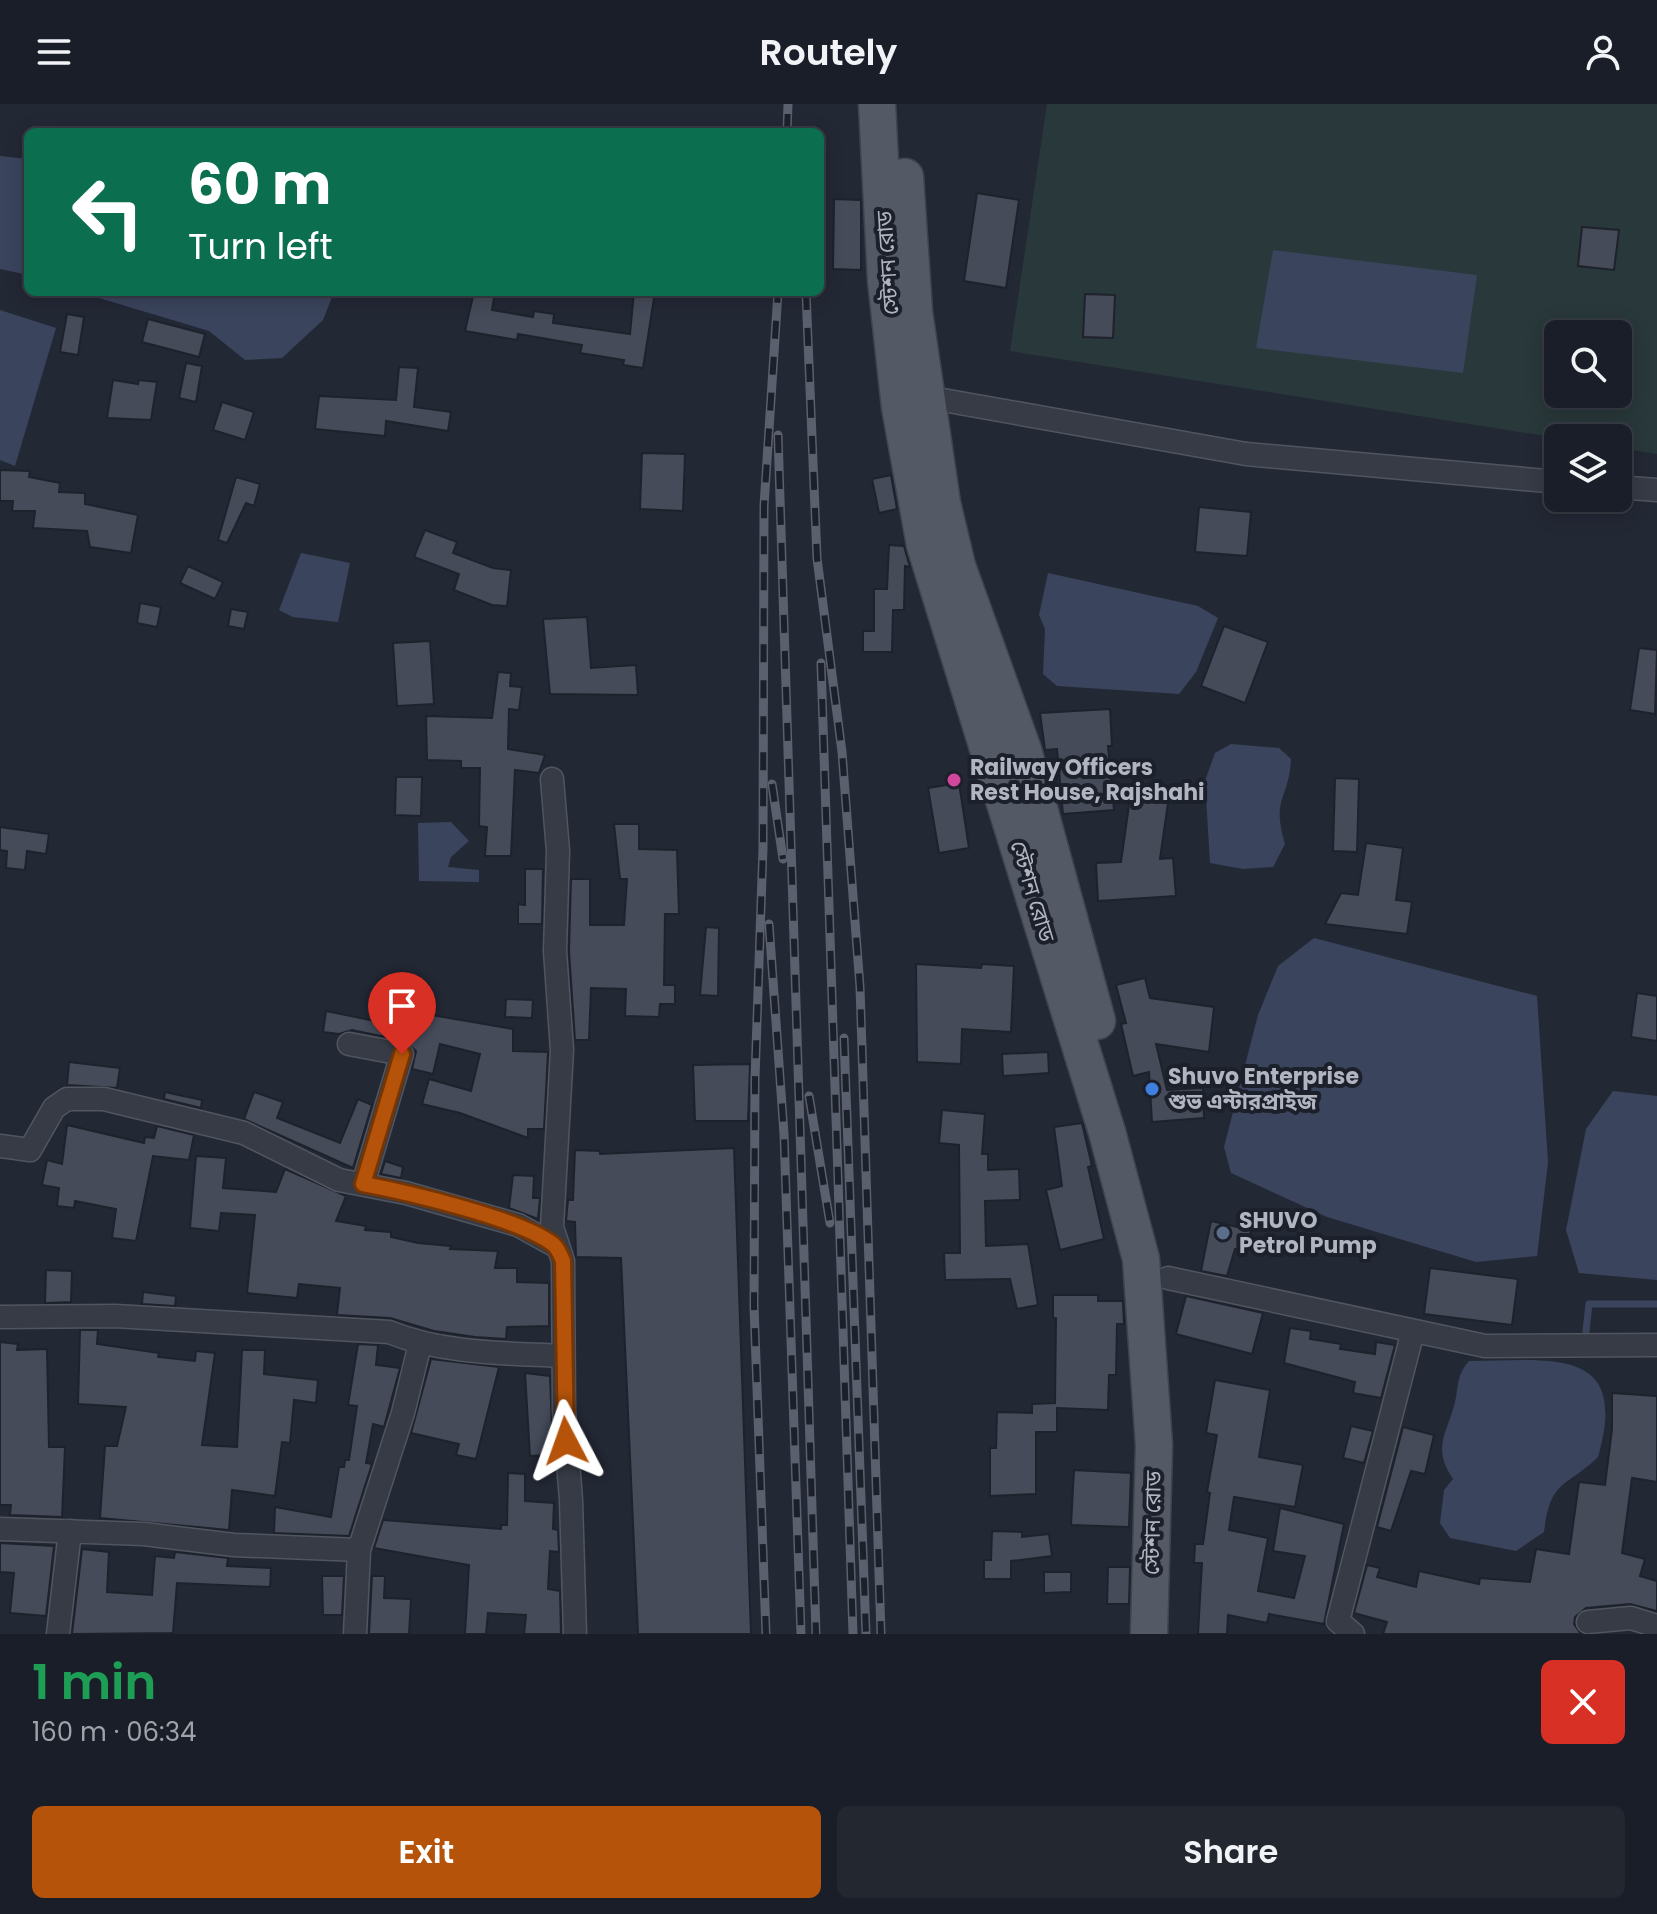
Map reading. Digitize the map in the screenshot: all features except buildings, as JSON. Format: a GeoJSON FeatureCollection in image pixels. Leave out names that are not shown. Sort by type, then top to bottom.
{"type":"FeatureCollection","features":[{"type":"Feature","properties":{"kind":"main road","name":"স্টেশন রোড"},"geometry":{"type":"LineString","coordinates":[[877,104],[886,280],[900,407],[925,545],[975,695],[1141,1259],[1154,1445],[1149,1634]]}},
{"type":"Feature","properties":{"kind":"main road","name":"স্টেশন রোড"},"geometry":{"type":"LineString","coordinates":[[901,104],[914,312],[942,503],[957,566],[1023,750],[1168,1278],[1175,1406],[1170,1634]]}},
{"type":"Feature","properties":{"kind":"street"},"geometry":{"type":"LineString","coordinates":[[926,397],[1246,454],[1544,481]]}},
{"type":"Feature","properties":{"kind":"street"},"geometry":{"type":"LineString","coordinates":[[1632,488],[1657,490]]}},
{"type":"Feature","properties":{"kind":"street"},"geometry":{"type":"LineString","coordinates":[[552,779],[558,851],[555,940],[562,1050],[552,1227],[563,1261],[562,1356],[575,1634]]}},
{"type":"Feature","properties":{"kind":"street"},"geometry":{"type":"LineString","coordinates":[[349,1044],[402,1054],[363,1184]]}},
{"type":"Feature","properties":{"kind":"street"},"geometry":{"type":"LineString","coordinates":[[0,1146],[30,1150],[54,1108],[67,1099],[104,1099],[244,1133],[339,1180],[406,1193],[518,1225],[556,1246]]}},
{"type":"Feature","properties":{"kind":"street"},"geometry":{"type":"LineString","coordinates":[[1168,1278],[1485,1346],[1657,1345]]}},
{"type":"Feature","properties":{"kind":"street"},"geometry":{"type":"LineString","coordinates":[[0,1317],[115,1316],[389,1332],[420,1344],[482,1352],[562,1356]]}},
{"type":"Feature","properties":{"kind":"street"},"geometry":{"type":"LineString","coordinates":[[1353,1634],[1338,1621],[1413,1331]]}},
{"type":"Feature","properties":{"kind":"street"},"geometry":{"type":"LineString","coordinates":[[355,1634],[359,1550],[403,1413],[420,1344]]}},
{"type":"Feature","properties":{"kind":"street"},"geometry":{"type":"LineString","coordinates":[[0,1529],[144,1534],[234,1545],[359,1550]]}},
{"type":"Feature","properties":{"kind":"street"},"geometry":{"type":"LineString","coordinates":[[58,1634],[70,1531]]}},
{"type":"Feature","properties":{"kind":"street"},"geometry":{"type":"LineString","coordinates":[[1588,1622],[1631,1618],[1657,1626]]}},
{"type":"Feature","properties":{"kind":"shaded area"},"geometry":{"type":"Polygon","coordinates":[[[1047,104],[1657,104],[1657,454],[1632,450],[1632,424],[1544,424],[1544,436],[1010,351],[1047,104]]]}},
{"type":"Feature","properties":{"kind":"water"},"geometry":{"type":"Polygon","coordinates":[[[0,156],[24,159],[24,274],[0,269],[0,156]]]}},
{"type":"Feature","properties":{"kind":"water"},"geometry":{"type":"Polygon","coordinates":[[[1273,250],[1477,275],[1463,373],[1256,348],[1273,250]]]}},
{"type":"Feature","properties":{"kind":"water"},"geometry":{"type":"Polygon","coordinates":[[[92,296],[332,296],[323,320],[282,358],[245,360],[209,331],[92,296]]]}},
{"type":"Feature","properties":{"kind":"water"},"geometry":{"type":"Polygon","coordinates":[[[0,310],[56,328],[15,466],[0,460],[0,310]]]}},
{"type":"Feature","properties":{"kind":"water"},"geometry":{"type":"Polygon","coordinates":[[[301,553],[350,563],[338,622],[293,617],[279,610],[301,553]]]}},
{"type":"Feature","properties":{"kind":"water"},"geometry":{"type":"Polygon","coordinates":[[[1048,573],[1198,606],[1218,618],[1196,672],[1179,694],[1057,686],[1043,674],[1045,629],[1039,615],[1048,573]]]}},
{"type":"Feature","properties":{"kind":"water"},"geometry":{"type":"Polygon","coordinates":[[[1231,744],[1279,748],[1291,759],[1280,807],[1285,844],[1273,867],[1243,869],[1210,863],[1205,781],[1215,753],[1231,744]]]}},
{"type":"Feature","properties":{"kind":"water"},"geometry":{"type":"Polygon","coordinates":[[[451,822],[469,841],[451,857],[448,867],[479,870],[479,882],[419,881],[418,823],[451,822]]]}},
{"type":"Feature","properties":{"kind":"water"},"geometry":{"type":"Polygon","coordinates":[[[1314,938],[1537,996],[1548,1162],[1537,1256],[1476,1262],[1327,1217],[1231,1173],[1224,1147],[1258,1015],[1278,966],[1314,938]]]}},
{"type":"Feature","properties":{"kind":"water"},"geometry":{"type":"Polygon","coordinates":[[[1613,1091],[1657,1096],[1657,1280],[1579,1273],[1566,1230],[1586,1129],[1613,1091]]]}},
{"type":"Feature","properties":{"kind":"water"},"geometry":{"type":"Polygon","coordinates":[[[1527,1360],[1576,1367],[1593,1377],[1603,1394],[1605,1420],[1598,1457],[1561,1486],[1551,1502],[1544,1532],[1516,1551],[1450,1538],[1440,1523],[1444,1490],[1453,1479],[1443,1458],[1443,1440],[1460,1376],[1469,1361],[1527,1360]]]}},
{"type":"Feature","properties":{"kind":"waterway"},"geometry":{"type":"LineString","coordinates":[[1586,1331],[1589,1304],[1657,1304]]}},
{"type":"Feature","properties":{"kind":"railway"},"geometry":{"type":"LineString","coordinates":[[787,128],[788,104]]}},
{"type":"Feature","properties":{"kind":"railway"},"geometry":{"type":"LineString","coordinates":[[766,1634],[754,1306],[755,1078],[763,848],[764,506],[778,296]]}},
{"type":"Feature","properties":{"kind":"railway"},"geometry":{"type":"LineString","coordinates":[[806,296],[817,558],[842,752],[860,987],[881,1634]]}},
{"type":"Feature","properties":{"kind":"railway"},"geometry":{"type":"LineString","coordinates":[[778,435],[816,1634]]}},
{"type":"Feature","properties":{"kind":"railway"},"geometry":{"type":"LineString","coordinates":[[821,663],[853,1634]]}},
{"type":"Feature","properties":{"kind":"railway"},"geometry":{"type":"LineString","coordinates":[[772,784],[783,859]]}},
{"type":"Feature","properties":{"kind":"railway"},"geometry":{"type":"LineString","coordinates":[[769,924],[784,1134],[801,1634]]}},
{"type":"Feature","properties":{"kind":"railway"},"geometry":{"type":"LineString","coordinates":[[844,1038],[866,1634]]}},
{"type":"Feature","properties":{"kind":"railway"},"geometry":{"type":"LineString","coordinates":[[809,1096],[830,1223]]}},
{"type":"Feature","properties":{"kind":"place","name":"Railway Officers Rest House, Rajshahi"},"geometry":{"type":"Point","coordinates":[954,780]}},
{"type":"Feature","properties":{"kind":"place","name":"Shuvo Enterprise শুভ এন্টারপ্রাইজ"},"geometry":{"type":"Point","coordinates":[1152,1089]}},
{"type":"Feature","properties":{"kind":"place","name":"SHUVO Petrol Pump"},"geometry":{"type":"Point","coordinates":[1223,1233]}},
{"type":"Feature","properties":{"kind":"route"},"geometry":{"type":"LineString","coordinates":[[402,1054],[363,1184],[518,1225],[556,1246],[563,1261],[566,1441]]}}]}
